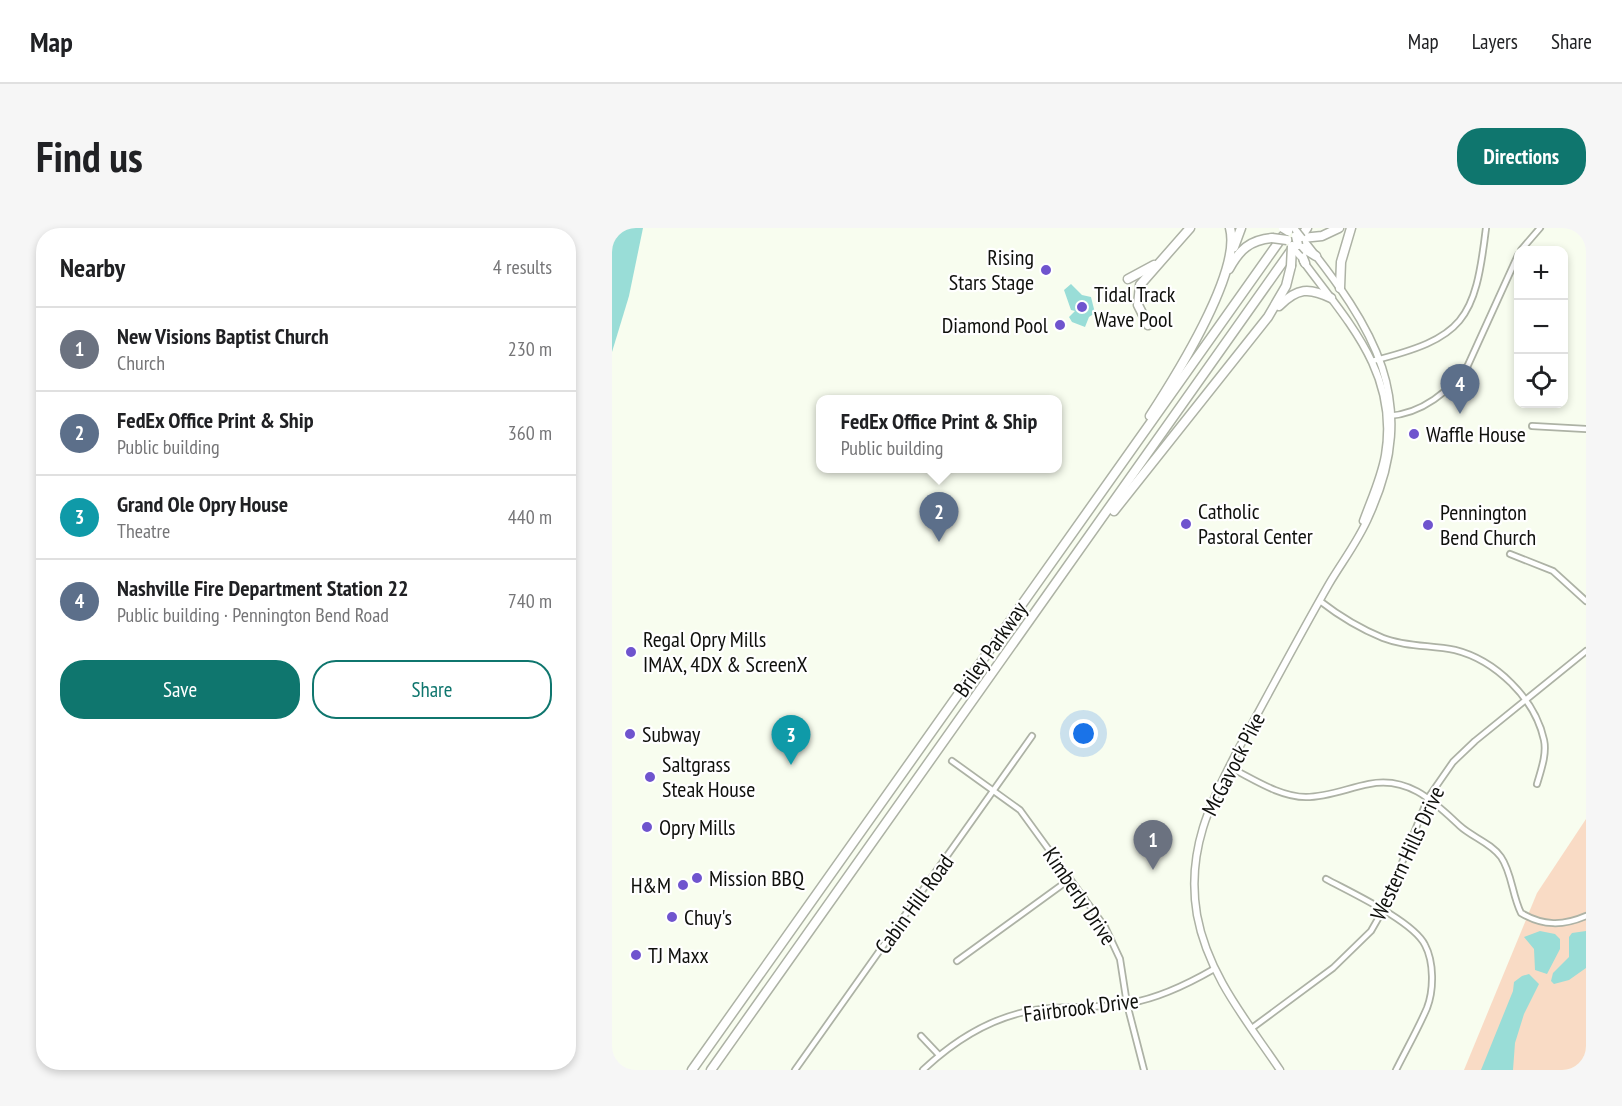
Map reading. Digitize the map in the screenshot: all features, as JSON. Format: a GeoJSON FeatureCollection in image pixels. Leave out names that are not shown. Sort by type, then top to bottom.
{"type":"FeatureCollection","features":[{"type":"Feature","properties":{"kind":"highway"},"geometry":{"type":"LineString","coordinates":[[1148,325],[1138,305],[1138,292],[1144,279],[1190,228]]}},
{"type":"Feature","properties":{"kind":"highway"},"geometry":{"type":"LineString","coordinates":[[1102,490],[1187,359],[1222,278],[1232,240],[1230,228]]}},
{"type":"Feature","properties":{"kind":"highway"},"geometry":{"type":"LineString","coordinates":[[1228,255],[1241,228]]}},
{"type":"Feature","properties":{"kind":"highway","name":"Briley Parkway"},"geometry":{"type":"LineString","coordinates":[[711,1070],[1307,228]]}},
{"type":"Feature","properties":{"kind":"highway"},"geometry":{"type":"LineString","coordinates":[[1222,278],[1241,249],[1256,241],[1272,238],[1295,240],[1339,228]]}},
{"type":"Feature","properties":{"kind":"highway"},"geometry":{"type":"LineString","coordinates":[[1340,288],[1341,262],[1352,228]]}},
{"type":"Feature","properties":{"kind":"highway"},"geometry":{"type":"LineString","coordinates":[[1268,317],[1286,286],[1295,240]]}},
{"type":"Feature","properties":{"kind":"highway"},"geometry":{"type":"LineString","coordinates":[[1295,240],[1316,256]]}},
{"type":"Feature","properties":{"kind":"highway","name":"Briley Parkway"},"geometry":{"type":"LineString","coordinates":[[692,1070],[1102,490],[1295,240]]}},
{"type":"Feature","properties":{"kind":"highway"},"geometry":{"type":"LineString","coordinates":[[1128,279],[1160,262]]}},
{"type":"Feature","properties":{"kind":"highway"},"geometry":{"type":"LineString","coordinates":[[1047,597],[1268,317],[1290,295],[1300,291],[1312,290],[1331,298]]}},
{"type":"Feature","properties":{"kind":"main road","name":"McGavock Pike"},"geometry":{"type":"LineString","coordinates":[[1295,240],[1331,298],[1376,360],[1389,416]]}},
{"type":"Feature","properties":{"kind":"main road","name":"McGavock Pike"},"geometry":{"type":"LineString","coordinates":[[1280,1070],[1214,969],[1197,911],[1195,868],[1204,817],[1229,767],[1359,532],[1385,454],[1389,394],[1361,318],[1316,256]]}},
{"type":"Feature","properties":{"kind":"street"},"geometry":{"type":"LineString","coordinates":[[1376,360],[1429,344],[1457,324],[1470,306],[1479,282],[1486,228]]}},
{"type":"Feature","properties":{"kind":"street"},"geometry":{"type":"LineString","coordinates":[[1524,246],[1540,228]]}},
{"type":"Feature","properties":{"kind":"street"},"geometry":{"type":"LineString","coordinates":[[1389,416],[1409,413],[1426,405],[1459,378],[1468,365],[1514,264]]}},
{"type":"Feature","properties":{"kind":"street"},"geometry":{"type":"LineString","coordinates":[[1532,426],[1586,429]]}},
{"type":"Feature","properties":{"kind":"street"},"geometry":{"type":"LineString","coordinates":[[1510,554],[1553,571],[1586,601]]}},
{"type":"Feature","properties":{"kind":"street"},"geometry":{"type":"LineString","coordinates":[[1320,601],[1384,639],[1455,650],[1492,666],[1507,678],[1536,715],[1544,741],[1544,759],[1537,784]]}},
{"type":"Feature","properties":{"kind":"street","name":"Western Hills Drive"},"geometry":{"type":"LineString","coordinates":[[1252,1028],[1333,968],[1371,931],[1383,910],[1428,798],[1453,762],[1586,651]]}},
{"type":"Feature","properties":{"kind":"street","name":"Cabin Hill Road"},"geometry":{"type":"LineString","coordinates":[[795,1070],[1032,736]]}},
{"type":"Feature","properties":{"kind":"street","name":"Kimberly Drive"},"geometry":{"type":"LineString","coordinates":[[952,761],[1020,810],[1105,927],[1120,959],[1127,1004],[1144,1070]]}},
{"type":"Feature","properties":{"kind":"street"},"geometry":{"type":"LineString","coordinates":[[1229,767],[1276,790],[1304,797],[1385,783],[1405,786],[1428,798],[1501,857],[1521,913],[1539,921],[1560,925],[1586,916]]}},
{"type":"Feature","properties":{"kind":"street"},"geometry":{"type":"LineString","coordinates":[[957,961],[1070,879]]}},
{"type":"Feature","properties":{"kind":"street"},"geometry":{"type":"LineString","coordinates":[[1326,879],[1383,910],[1408,928],[1425,945],[1433,984],[1427,1007],[1395,1070]]}},
{"type":"Feature","properties":{"kind":"street","name":"Fairbrook Drive"},"geometry":{"type":"LineString","coordinates":[[923,1070],[939,1054],[974,1031],[1017,1014],[1042,1009],[1127,1004],[1173,989],[1214,969]]}},
{"type":"Feature","properties":{"kind":"street"},"geometry":{"type":"LineString","coordinates":[[921,1036],[939,1054]]}},
{"type":"Feature","properties":{"kind":"shaded area"},"geometry":{"type":"Polygon","coordinates":[[[1586,819],[1586,1070],[1464,1070],[1537,893],[1586,819]]]}},
{"type":"Feature","properties":{"kind":"water"},"geometry":{"type":"Polygon","coordinates":[[[612,228],[643,228],[629,296],[612,352],[612,228]]]}},
{"type":"Feature","properties":{"kind":"water","name":"Tidal Track Wave Pool"},"geometry":{"type":"Polygon","coordinates":[[[1071,284],[1082,295],[1091,297],[1095,313],[1089,317],[1085,327],[1072,322],[1069,317],[1075,311],[1071,310],[1064,290],[1071,284]]]}},
{"type":"Feature","properties":{"kind":"water"},"geometry":{"type":"Polygon","coordinates":[[[1540,931],[1555,934],[1560,939],[1560,949],[1547,974],[1535,970],[1534,949],[1524,937],[1540,931]]]}},
{"type":"Feature","properties":{"kind":"water"},"geometry":{"type":"Polygon","coordinates":[[[1586,931],[1586,968],[1569,980],[1554,984],[1551,981],[1553,973],[1569,957],[1569,937],[1572,933],[1586,931]]]}},
{"type":"Feature","properties":{"kind":"water"},"geometry":{"type":"Polygon","coordinates":[[[1529,974],[1539,984],[1524,1014],[1515,1043],[1513,1070],[1481,1070],[1513,991],[1514,982],[1529,974]]]}},
{"type":"Feature","properties":{"kind":"place","name":"Rising Stars Stage"},"geometry":{"type":"Point","coordinates":[1046,270]}},
{"type":"Feature","properties":{"kind":"place","name":"Tidal Track Wave Pool"},"geometry":{"type":"Point","coordinates":[1082,307]}},
{"type":"Feature","properties":{"kind":"place","name":"Diamond Pool"},"geometry":{"type":"Point","coordinates":[1060,325]}},
{"type":"Feature","properties":{"kind":"place","name":"Nashville Fire Department Station 22"},"geometry":{"type":"Point","coordinates":[1460,414]}},
{"type":"Feature","properties":{"kind":"place","name":"Waffle House"},"geometry":{"type":"Point","coordinates":[1414,434]}},
{"type":"Feature","properties":{"kind":"place","name":"Catholic Pastoral Center"},"geometry":{"type":"Point","coordinates":[1186,524]}},
{"type":"Feature","properties":{"kind":"place","name":"Pennington Bend Church"},"geometry":{"type":"Point","coordinates":[1428,525]}},
{"type":"Feature","properties":{"kind":"place","name":"FedEx Office Print & Ship"},"geometry":{"type":"Point","coordinates":[939,542]}},
{"type":"Feature","properties":{"kind":"place","name":"Regal Opry Mills IMAX, 4DX & ScreenX"},"geometry":{"type":"Point","coordinates":[631,652]}},
{"type":"Feature","properties":{"kind":"place","name":"Subway"},"geometry":{"type":"Point","coordinates":[630,734]}},
{"type":"Feature","properties":{"kind":"place","name":"Grand Ole Opry House"},"geometry":{"type":"Point","coordinates":[791,765]}},
{"type":"Feature","properties":{"kind":"place","name":"Saltgrass Steak House"},"geometry":{"type":"Point","coordinates":[650,777]}},
{"type":"Feature","properties":{"kind":"place","name":"Opry Mills"},"geometry":{"type":"Point","coordinates":[647,827]}},
{"type":"Feature","properties":{"kind":"place","name":"New Visions Baptist Church"},"geometry":{"type":"Point","coordinates":[1153,870]}},
{"type":"Feature","properties":{"kind":"place","name":"Mission BBQ"},"geometry":{"type":"Point","coordinates":[697,878]}},
{"type":"Feature","properties":{"kind":"place","name":"H&M"},"geometry":{"type":"Point","coordinates":[683,885]}},
{"type":"Feature","properties":{"kind":"place","name":"Chuy's"},"geometry":{"type":"Point","coordinates":[672,917]}},
{"type":"Feature","properties":{"kind":"place","name":"TJ Maxx"},"geometry":{"type":"Point","coordinates":[636,955]}}]}
